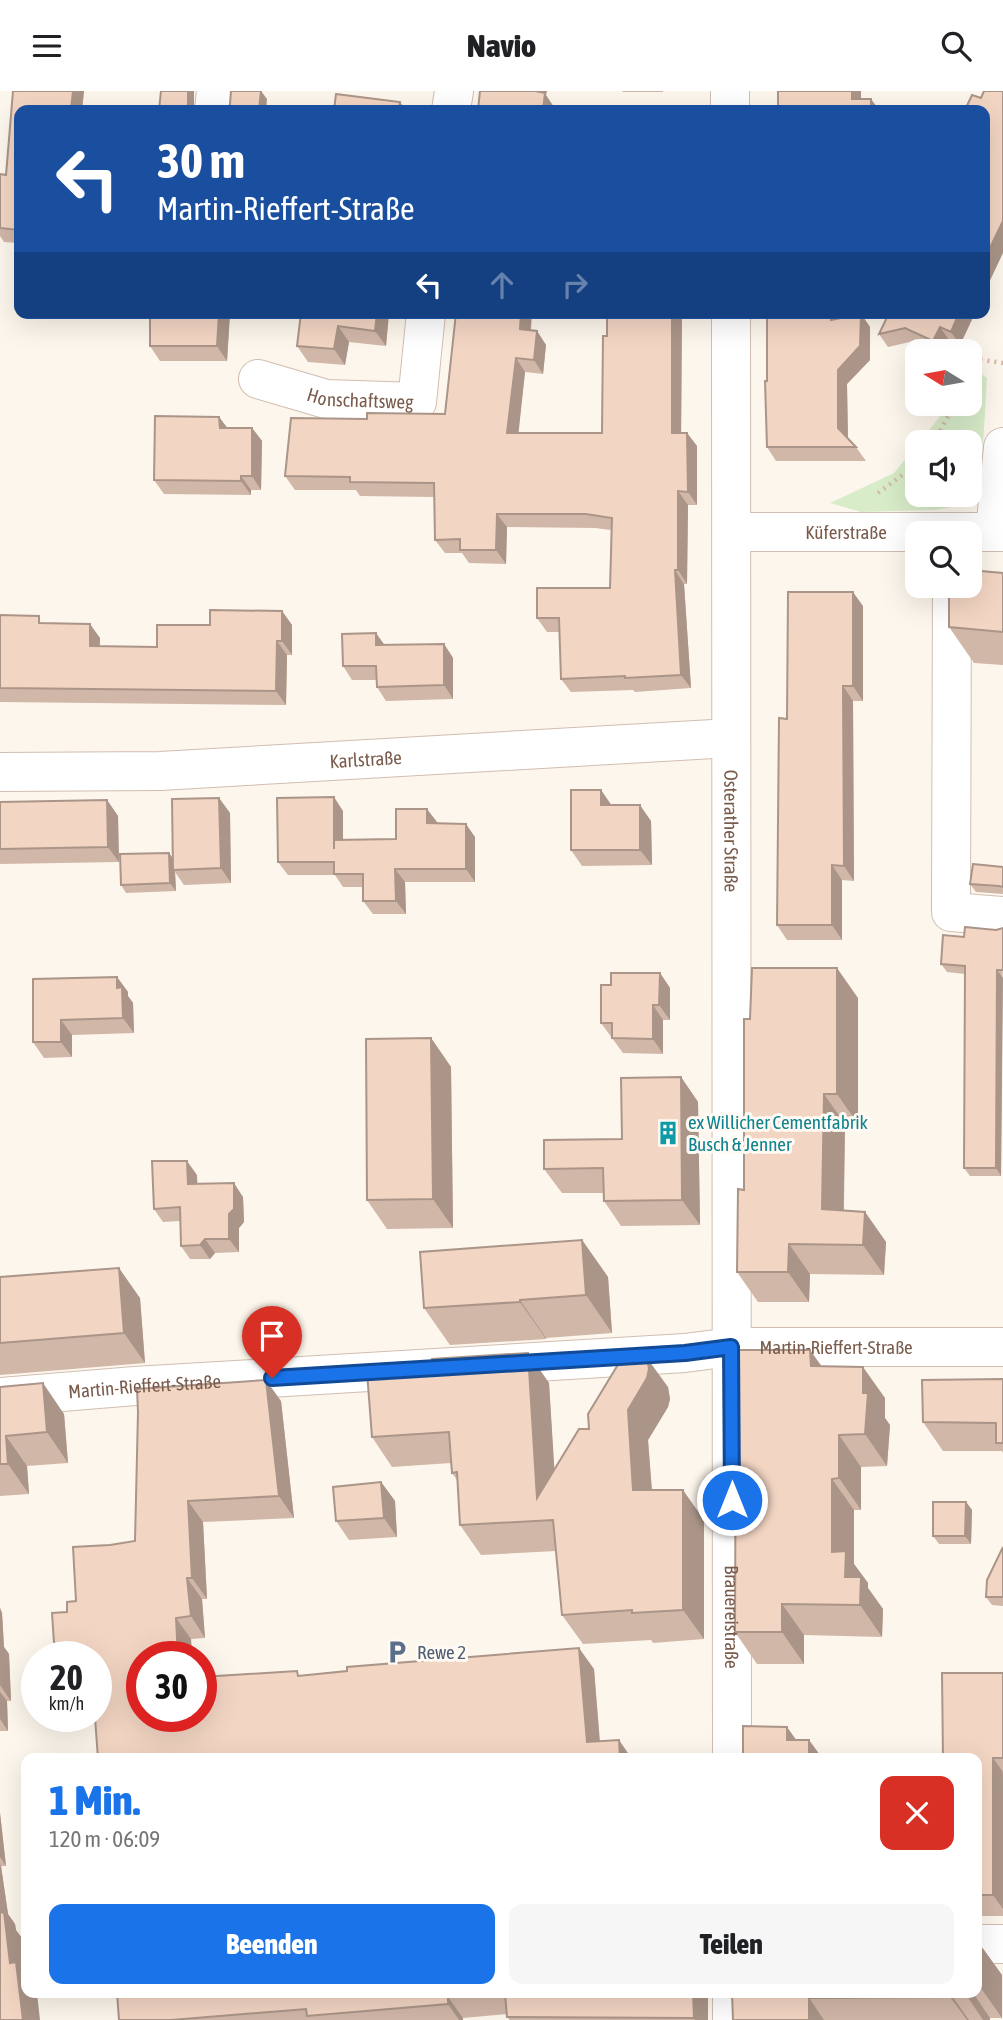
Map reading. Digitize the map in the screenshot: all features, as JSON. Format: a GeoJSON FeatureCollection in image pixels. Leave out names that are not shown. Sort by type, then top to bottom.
{"type":"FeatureCollection","features":[{"type":"Feature","properties":{"kind":"street","name":"Honschaftsweg"},"geometry":{"type":"LineString","coordinates":[[258,379],[326,399],[417,402],[425,319]]}},
{"type":"Feature","properties":{"kind":"street","name":"Osterather Straße"},"geometry":{"type":"LineString","coordinates":[[731,319],[731,1347]]}},
{"type":"Feature","properties":{"kind":"street"},"geometry":{"type":"LineString","coordinates":[[999,532],[1003,447]]}},
{"type":"Feature","properties":{"kind":"street","name":"Küferstraße"},"geometry":{"type":"LineString","coordinates":[[732,532],[905,533]]}},
{"type":"Feature","properties":{"kind":"street"},"geometry":{"type":"LineString","coordinates":[[952,598],[951,912],[1003,916]]}},
{"type":"Feature","properties":{"kind":"street","name":"Karlstraße"},"geometry":{"type":"LineString","coordinates":[[0,772],[160,771],[731,739]]}},
{"type":"Feature","properties":{"kind":"street","name":"Martin-Rieffert-Straße"},"geometry":{"type":"LineString","coordinates":[[0,1397],[135,1386],[685,1353],[731,1347],[1003,1347]]}},
{"type":"Feature","properties":{"kind":"street","name":"Brauereistraße"},"geometry":{"type":"LineString","coordinates":[[731,1347],[732,1753]]}},
{"type":"Feature","properties":{"kind":"street"},"geometry":{"type":"LineString","coordinates":[[982,1944],[1003,1944]]}},
{"type":"Feature","properties":{"kind":"street"},"geometry":{"type":"LineString","coordinates":[[732,1998],[732,2020]]}},
{"type":"Feature","properties":{"kind":"path"},"geometry":{"type":"LineString","coordinates":[[982,360],[1003,363]]}},
{"type":"Feature","properties":{"kind":"green space"},"geometry":{"type":"Polygon","coordinates":[[[982,374],[987,378],[982,452],[982,430],[929,430],[940,417],[982,417],[982,374]]]}},
{"type":"Feature","properties":{"kind":"green space"},"geometry":{"type":"Polygon","coordinates":[[[905,460],[905,507],[952,507],[861,512],[830,503],[894,473],[905,460]]]}},
{"type":"Feature","properties":{"kind":"building"},"geometry":{"type":"Polygon","coordinates":[[[13,91],[73,91],[72,105],[14,105],[14,229],[0,228],[0,174],[6,175],[13,91]]]}},
{"type":"Feature","properties":{"kind":"building"},"geometry":{"type":"Polygon","coordinates":[[[161,91],[188,91],[188,105],[160,105],[161,91]]]}},
{"type":"Feature","properties":{"kind":"building"},"geometry":{"type":"Polygon","coordinates":[[[231,91],[261,91],[260,105],[230,104],[231,91]]]}},
{"type":"Feature","properties":{"kind":"building"},"geometry":{"type":"Polygon","coordinates":[[[480,91],[545,93],[544,105],[479,105],[480,91]]]}},
{"type":"Feature","properties":{"kind":"building"},"geometry":{"type":"Polygon","coordinates":[[[778,91],[852,91],[852,99],[871,99],[871,105],[778,105],[778,91]]]}},
{"type":"Feature","properties":{"kind":"building"},"geometry":{"type":"Polygon","coordinates":[[[984,91],[1003,91],[1003,221],[990,248],[990,105],[967,105],[972,95],[981,98],[984,91]]]}},
{"type":"Feature","properties":{"kind":"building"},"geometry":{"type":"Polygon","coordinates":[[[336,94],[400,102],[400,105],[335,105],[336,94]]]}},
{"type":"Feature","properties":{"kind":"building"},"geometry":{"type":"Polygon","coordinates":[[[150,319],[219,319],[217,346],[150,346],[150,319]]]}},
{"type":"Feature","properties":{"kind":"building"},"geometry":{"type":"Polygon","coordinates":[[[300,319],[376,319],[375,331],[338,326],[334,349],[297,346],[300,319]]]}},
{"type":"Feature","properties":{"kind":"building"},"geometry":{"type":"Polygon","coordinates":[[[455,319],[521,319],[520,329],[537,331],[534,360],[516,358],[507,433],[602,433],[603,336],[607,336],[607,319],[672,319],[672,433],[687,433],[688,492],[678,491],[678,570],[675,570],[681,675],[561,679],[559,618],[537,618],[537,588],[610,588],[612,518],[586,514],[497,514],[496,550],[460,550],[460,539],[435,540],[434,483],[350,482],[350,477],[285,476],[291,418],[367,419],[367,413],[445,414],[455,319]]]}},
{"type":"Feature","properties":{"kind":"building"},"geometry":{"type":"Polygon","coordinates":[[[767,319],[861,319],[860,346],[838,370],[838,428],[856,447],[767,447],[767,319]]]}},
{"type":"Feature","properties":{"kind":"building"},"geometry":{"type":"Polygon","coordinates":[[[886,319],[956,319],[951,332],[940,327],[934,339],[905,328],[879,334],[886,319]]]}},
{"type":"Feature","properties":{"kind":"building"},"geometry":{"type":"Polygon","coordinates":[[[155,416],[219,417],[220,428],[252,428],[252,476],[241,476],[241,481],[154,480],[155,416]]]}},
{"type":"Feature","properties":{"kind":"building"},"geometry":{"type":"Polygon","coordinates":[[[982,571],[1003,573],[1003,632],[949,627],[949,598],[982,598],[982,571]]]}},
{"type":"Feature","properties":{"kind":"building"},"geometry":{"type":"Polygon","coordinates":[[[788,592],[853,592],[853,686],[843,686],[844,866],[832,865],[832,925],[777,925],[779,718],[787,719],[788,592]]]}},
{"type":"Feature","properties":{"kind":"building"},"geometry":{"type":"Polygon","coordinates":[[[210,610],[282,611],[282,641],[277,641],[276,691],[0,688],[0,615],[39,616],[39,623],[90,624],[90,646],[157,647],[157,625],[210,625],[210,610]]]}},
{"type":"Feature","properties":{"kind":"building"},"geometry":{"type":"Polygon","coordinates":[[[376,633],[376,645],[444,644],[444,685],[377,687],[376,666],[343,666],[342,634],[376,633]]]}},
{"type":"Feature","properties":{"kind":"building"},"geometry":{"type":"Polygon","coordinates":[[[571,790],[601,790],[601,805],[640,805],[640,850],[571,850],[571,790]]]}},
{"type":"Feature","properties":{"kind":"building"},"geometry":{"type":"Polygon","coordinates":[[[334,797],[334,840],[396,839],[396,809],[427,809],[427,823],[466,824],[466,869],[395,869],[396,901],[363,901],[363,874],[334,874],[334,862],[278,862],[277,798],[334,797]]]}},
{"type":"Feature","properties":{"kind":"building"},"geometry":{"type":"Polygon","coordinates":[[[219,798],[221,868],[173,870],[172,799],[219,798]]]}},
{"type":"Feature","properties":{"kind":"building"},"geometry":{"type":"Polygon","coordinates":[[[107,800],[108,847],[0,849],[0,802],[107,800]]]}},
{"type":"Feature","properties":{"kind":"building"},"geometry":{"type":"Polygon","coordinates":[[[169,853],[170,883],[121,885],[120,854],[169,853]]]}},
{"type":"Feature","properties":{"kind":"building"},"geometry":{"type":"Polygon","coordinates":[[[973,864],[1003,867],[1003,887],[970,884],[973,864]]]}},
{"type":"Feature","properties":{"kind":"building"},"geometry":{"type":"Polygon","coordinates":[[[965,927],[996,930],[1003,928],[1003,970],[997,970],[996,1168],[964,1168],[965,966],[941,964],[943,935],[964,937],[965,927]]]}},
{"type":"Feature","properties":{"kind":"building"},"geometry":{"type":"Polygon","coordinates":[[[752,968],[837,968],[837,1094],[824,1094],[822,1209],[865,1212],[863,1245],[789,1244],[788,1272],[737,1272],[738,1189],[744,1190],[744,1019],[750,1019],[752,968]]]}},
{"type":"Feature","properties":{"kind":"building"},"geometry":{"type":"Polygon","coordinates":[[[611,973],[660,973],[659,1005],[653,1005],[653,1039],[612,1038],[612,1023],[601,1023],[601,985],[611,985],[611,973]]]}},
{"type":"Feature","properties":{"kind":"building"},"geometry":{"type":"Polygon","coordinates":[[[117,977],[117,988],[122,987],[123,1018],[61,1020],[61,1042],[33,1042],[33,979],[117,977]]]}},
{"type":"Feature","properties":{"kind":"building"},"geometry":{"type":"Polygon","coordinates":[[[431,1038],[433,1199],[367,1200],[366,1039],[431,1038]]]}},
{"type":"Feature","properties":{"kind":"building"},"geometry":{"type":"Polygon","coordinates":[[[681,1077],[682,1200],[604,1201],[603,1168],[544,1169],[544,1140],[622,1139],[621,1078],[681,1077]]]}},
{"type":"Feature","properties":{"kind":"building"},"geometry":{"type":"Polygon","coordinates":[[[152,1161],[187,1161],[188,1184],[234,1183],[234,1209],[229,1214],[229,1239],[205,1239],[200,1245],[181,1246],[180,1207],[154,1209],[152,1161]]]}},
{"type":"Feature","properties":{"kind":"building"},"geometry":{"type":"Polygon","coordinates":[[[582,1240],[586,1295],[424,1308],[420,1252],[582,1240]]]}},
{"type":"Feature","properties":{"kind":"building"},"geometry":{"type":"Polygon","coordinates":[[[119,1268],[124,1333],[0,1343],[0,1277],[119,1268]]]}},
{"type":"Feature","properties":{"kind":"building"},"geometry":{"type":"Polygon","coordinates":[[[736,1350],[810,1350],[811,1366],[863,1367],[863,1393],[868,1393],[865,1434],[839,1435],[839,1478],[832,1479],[832,1552],[846,1551],[845,1577],[861,1577],[860,1605],[782,1604],[782,1632],[735,1632],[736,1350]]]}},
{"type":"Feature","properties":{"kind":"building"},"geometry":{"type":"Polygon","coordinates":[[[528,1353],[537,1498],[579,1429],[589,1429],[588,1414],[622,1358],[637,1353],[647,1358],[647,1378],[628,1410],[633,1490],[683,1490],[683,1610],[632,1613],[632,1610],[562,1615],[553,1520],[460,1525],[457,1472],[452,1473],[449,1432],[372,1437],[367,1372],[433,1367],[432,1359],[528,1353]]]}},
{"type":"Feature","properties":{"kind":"building"},"geometry":{"type":"Polygon","coordinates":[[[1003,1379],[1003,1443],[996,1443],[996,1423],[923,1422],[922,1380],[1003,1379]]]}},
{"type":"Feature","properties":{"kind":"building"},"geometry":{"type":"Polygon","coordinates":[[[266,1380],[279,1496],[188,1501],[192,1578],[187,1578],[191,1616],[176,1618],[177,1641],[126,1641],[126,1732],[217,1732],[217,1676],[297,1671],[298,1676],[347,1671],[347,1667],[579,1648],[587,1742],[619,1740],[620,1753],[98,1753],[96,1732],[112,1732],[112,1641],[54,1641],[52,1613],[67,1612],[67,1602],[76,1601],[73,1547],[135,1541],[137,1389],[266,1380]]]}},
{"type":"Feature","properties":{"kind":"building"},"geometry":{"type":"Polygon","coordinates":[[[43,1383],[47,1432],[6,1436],[8,1464],[0,1464],[0,1387],[43,1383]]]}},
{"type":"Feature","properties":{"kind":"building"},"geometry":{"type":"Polygon","coordinates":[[[381,1482],[384,1518],[336,1521],[333,1487],[381,1482]]]}},
{"type":"Feature","properties":{"kind":"building"},"geometry":{"type":"Polygon","coordinates":[[[933,1502],[966,1502],[965,1536],[933,1536],[933,1502]]]}},
{"type":"Feature","properties":{"kind":"building"},"geometry":{"type":"Polygon","coordinates":[[[1003,1547],[1003,1597],[986,1597],[987,1580],[1003,1547]]]}},
{"type":"Feature","properties":{"kind":"building"},"geometry":{"type":"Polygon","coordinates":[[[942,1673],[1003,1673],[1003,1758],[993,1758],[993,1895],[982,1895],[982,1753],[943,1753],[942,1673]]]}},
{"type":"Feature","properties":{"kind":"building"},"geometry":{"type":"Polygon","coordinates":[[[743,1726],[787,1727],[787,1740],[809,1740],[809,1753],[743,1753],[743,1726]]]}},
{"type":"Feature","properties":{"kind":"building"},"geometry":{"type":"Polygon","coordinates":[[[4,1912],[10,1963],[16,1962],[23,2020],[0,2020],[0,1913],[4,1912]]]}},
{"type":"Feature","properties":{"kind":"building"},"geometry":{"type":"Polygon","coordinates":[[[117,1998],[448,1998],[448,2004],[307,2016],[306,2009],[171,2020],[119,2020],[117,1998]]]}},
{"type":"Feature","properties":{"kind":"building"},"geometry":{"type":"Polygon","coordinates":[[[505,1998],[693,1998],[694,2018],[507,2017],[505,1998]]]}},
{"type":"Feature","properties":{"kind":"building"},"geometry":{"type":"Polygon","coordinates":[[[732,1998],[809,1998],[809,2020],[733,2020],[732,1998]]]}},
{"type":"Feature","properties":{"kind":"place","name":"ex Willicher Cementfabrik Busch & Jenner"},"geometry":{"type":"Point","coordinates":[668,1133]}},
{"type":"Feature","properties":{"kind":"place","name":"Rewe 2"},"geometry":{"type":"Point","coordinates":[397,1652]}},
{"type":"Feature","properties":{"kind":"route"},"geometry":{"type":"LineString","coordinates":[[272,1378],[685,1353],[731,1347],[732,1500]]}}]}
